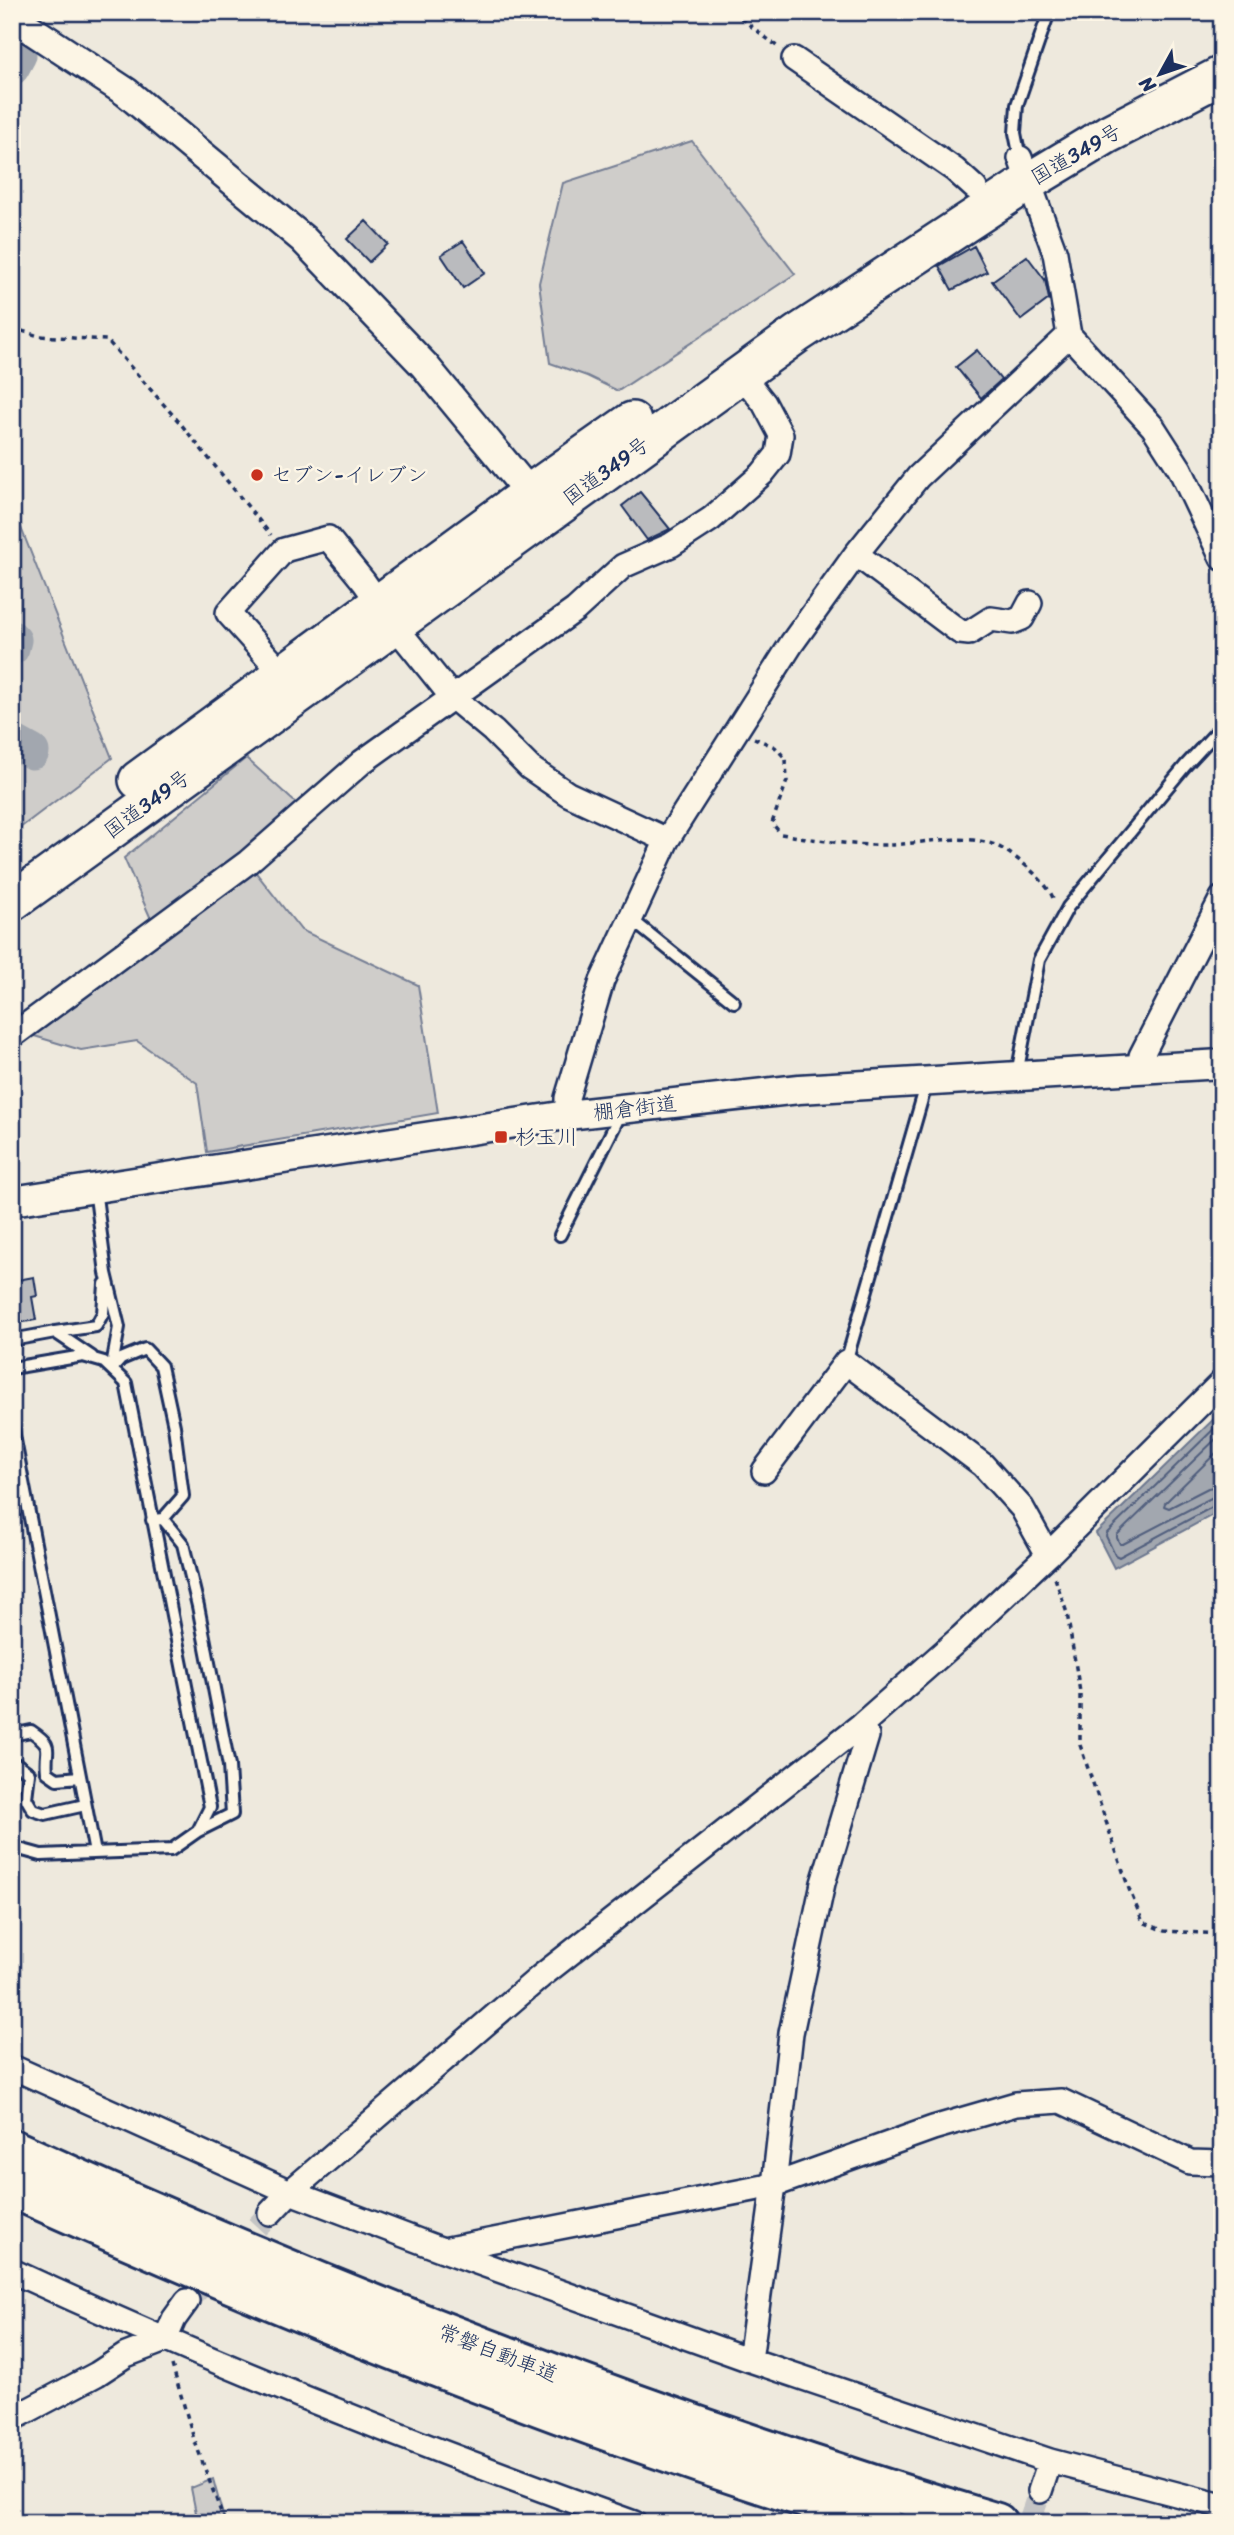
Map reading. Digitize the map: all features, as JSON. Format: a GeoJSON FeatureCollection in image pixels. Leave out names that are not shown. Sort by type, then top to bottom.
{"type":"FeatureCollection","features":[{"type":"Feature","properties":{"kind":"highway","name":"国道349号"},"geometry":{"type":"LineString","coordinates":[[539,503],[741,374],[1025,170],[1100,111],[1222,48]]}},
{"type":"Feature","properties":{"kind":"highway","name":"国道349号"},"geometry":{"type":"LineString","coordinates":[[12,902],[785,314],[975,188],[1025,170],[1108,134],[1222,75]]}},
{"type":"Feature","properties":{"kind":"highway","name":"国道349号"},"geometry":{"type":"LineString","coordinates":[[12,871],[283,674],[386,615]]}},
{"type":"Feature","properties":{"kind":"highway","name":"常磐自動車道"},"geometry":{"type":"LineString","coordinates":[[12,2149],[180,2225],[352,2297],[545,2371],[777,2452],[997,2523]]}},
{"type":"Feature","properties":{"kind":"highway","name":"常磐自動車道"},"geometry":{"type":"LineString","coordinates":[[12,2188],[312,2317],[544,2408],[883,2523]]}},
{"type":"Feature","properties":{"kind":"street"},"geometry":{"type":"LineString","coordinates":[[12,17],[126,92],[303,239],[424,365],[539,503]]}},
{"type":"Feature","properties":{"kind":"street"},"geometry":{"type":"LineString","coordinates":[[794,59],[955,170],[975,188]]}},
{"type":"Feature","properties":{"kind":"street"},"geometry":{"type":"LineString","coordinates":[[1025,170],[1055,253],[1069,335],[1153,427],[1180,469],[1222,558]]}},
{"type":"Feature","properties":{"kind":"street"},"geometry":{"type":"LineString","coordinates":[[567,1115],[567,1098],[602,981],[667,840],[736,730],[792,643],[856,554],[918,477],[1069,335]]}},
{"type":"Feature","properties":{"kind":"street"},"geometry":{"type":"LineString","coordinates":[[12,1035],[248,862],[362,762],[575,610],[623,566],[671,545],[711,519],[762,474],[778,454],[781,435],[764,403],[741,374]]}},
{"type":"Feature","properties":{"kind":"street"},"geometry":{"type":"LineString","coordinates":[[283,674],[228,613],[284,550],[328,538],[452,697],[494,731],[530,768],[568,794],[667,840]]}},
{"type":"Feature","properties":{"kind":"street"},"geometry":{"type":"LineString","coordinates":[[856,554],[960,632],[970,633],[991,619],[1012,622],[1022,618],[1030,603]]}},
{"type":"Feature","properties":{"kind":"street"},"geometry":{"type":"LineString","coordinates":[[1144,1068],[1142,1056],[1222,898]]}},
{"type":"Feature","properties":{"kind":"street","name":"棚倉街道"},"geometry":{"type":"LineString","coordinates":[[12,1201],[567,1115],[799,1089],[1017,1074],[1222,1064]]}},
{"type":"Feature","properties":{"kind":"street"},"geometry":{"type":"LineString","coordinates":[[764,1471],[846,1362],[983,1465],[1022,1508],[1048,1555]]}},
{"type":"Feature","properties":{"kind":"street"},"geometry":{"type":"LineString","coordinates":[[271,2213],[290,2192],[540,1977],[861,1725],[960,1638],[1048,1555],[1222,1382]]}},
{"type":"Feature","properties":{"kind":"street"},"geometry":{"type":"LineString","coordinates":[[750,2360],[791,2033],[823,1883],[867,1736],[861,1725]]}},
{"type":"Feature","properties":{"kind":"street"},"geometry":{"type":"LineString","coordinates":[[12,2067],[290,2192],[443,2250],[750,2360],[1051,2461],[1222,2506]]}},
{"type":"Feature","properties":{"kind":"street"},"geometry":{"type":"LineString","coordinates":[[443,2250],[774,2185],[933,2128],[1016,2104],[1061,2101],[1190,2162],[1222,2163]]}},
{"type":"Feature","properties":{"kind":"street"},"geometry":{"type":"LineString","coordinates":[[12,2271],[164,2340],[393,2432],[634,2523]]}},
{"type":"Feature","properties":{"kind":"street"},"geometry":{"type":"LineString","coordinates":[[12,2419],[127,2355],[164,2340],[187,2301]]}},
{"type":"Feature","properties":{"kind":"street"},"geometry":{"type":"LineString","coordinates":[[1040,2491],[1051,2461]]}},
{"type":"Feature","properties":{"kind":"lane"},"geometry":{"type":"LineString","coordinates":[[1025,170],[1014,133],[1017,105],[1049,12]]}},
{"type":"Feature","properties":{"kind":"lane"},"geometry":{"type":"LineString","coordinates":[[1017,1074],[1039,960],[1068,907],[1185,766],[1222,726]]}},
{"type":"Feature","properties":{"kind":"lane"},"geometry":{"type":"LineString","coordinates":[[632,920],[734,1002]]}},
{"type":"Feature","properties":{"kind":"lane"},"geometry":{"type":"LineString","coordinates":[[846,1362],[928,1080]]}},
{"type":"Feature","properties":{"kind":"lane"},"geometry":{"type":"LineString","coordinates":[[560,1235],[623,1109]]}},
{"type":"Feature","properties":{"kind":"lane"},"geometry":{"type":"LineString","coordinates":[[94,1188],[106,1273],[119,1327],[111,1369]]}},
{"type":"Feature","properties":{"kind":"lane"},"geometry":{"type":"LineString","coordinates":[[12,1340],[96,1326],[103,1313],[106,1273]]}},
{"type":"Feature","properties":{"kind":"lane"},"geometry":{"type":"LineString","coordinates":[[55,1332],[96,1360]]}},
{"type":"Feature","properties":{"kind":"lane"},"geometry":{"type":"LineString","coordinates":[[111,1369],[121,1359],[145,1349],[162,1366],[174,1426],[183,1496],[158,1519]]}},
{"type":"Feature","properties":{"kind":"lane"},"geometry":{"type":"LineString","coordinates":[[12,1368],[83,1356],[104,1362],[127,1383],[158,1519],[210,1807],[198,1831]]}},
{"type":"Feature","properties":{"kind":"lane"},"geometry":{"type":"LineString","coordinates":[[12,1425],[95,1853]]}},
{"type":"Feature","properties":{"kind":"lane"},"geometry":{"type":"LineString","coordinates":[[12,1847],[41,1855],[171,1850],[198,1831],[232,1814],[229,1766],[198,1606],[183,1544],[158,1519]]}},
{"type":"Feature","properties":{"kind":"lane"},"geometry":{"type":"LineString","coordinates":[[12,1735],[31,1731],[46,1741],[49,1751],[46,1760],[47,1772],[57,1779],[80,1777]]}},
{"type":"Feature","properties":{"kind":"lane"},"geometry":{"type":"LineString","coordinates":[[12,1764],[29,1773],[26,1798],[33,1810],[45,1814],[85,1805]]}},
{"type":"Feature","properties":{"kind":"path"},"geometry":{"type":"LineString","coordinates":[[733,12],[794,59]]}},
{"type":"Feature","properties":{"kind":"path"},"geometry":{"type":"LineString","coordinates":[[12,328],[39,336],[107,340],[180,423],[284,550]]}},
{"type":"Feature","properties":{"kind":"path"},"geometry":{"type":"LineString","coordinates":[[736,730],[775,747],[786,759],[787,780],[772,823],[781,834],[886,845],[967,839],[991,843],[1026,866],[1053,895],[1058,925]]}},
{"type":"Feature","properties":{"kind":"path"},"geometry":{"type":"LineString","coordinates":[[1048,1555],[1067,1613],[1080,1692],[1080,1745],[1129,1889],[1143,1922],[1164,1931],[1222,1934]]}},
{"type":"Feature","properties":{"kind":"path"},"geometry":{"type":"LineString","coordinates":[[164,2340],[194,2439],[225,2523]]}},
{"type":"Feature","properties":{"kind":"shaded area"},"geometry":{"type":"Polygon","coordinates":[[[692,141],[795,274],[618,391],[550,363],[539,283],[563,183],[692,141]]]}},
{"type":"Feature","properties":{"kind":"shaded area"},"geometry":{"type":"Polygon","coordinates":[[[12,505],[112,758],[12,834],[12,505]]]}},
{"type":"Feature","properties":{"kind":"shaded area"},"geometry":{"type":"Polygon","coordinates":[[[246,758],[298,805],[243,856],[301,930],[418,985],[438,1113],[207,1152],[197,1083],[137,1041],[81,1050],[31,1035],[159,937],[124,858],[246,758]]]}},
{"type":"Feature","properties":{"kind":"shaded area"},"geometry":{"type":"Polygon","coordinates":[[[213,2479],[225,2523],[198,2523],[191,2488],[213,2479]]]}},
{"type":"Feature","properties":{"kind":"water"},"geometry":{"type":"Polygon","coordinates":[[[1222,1411],[1222,1510],[1114,1568],[1096,1533],[1222,1411]]]}},
{"type":"Feature","properties":{"kind":"building"},"geometry":{"type":"Polygon","coordinates":[[[366,221],[388,244],[369,262],[347,239],[366,221]]]}},
{"type":"Feature","properties":{"kind":"building"},"geometry":{"type":"Polygon","coordinates":[[[463,241],[485,273],[463,288],[441,255],[463,241]]]}},
{"type":"Feature","properties":{"kind":"building"},"geometry":{"type":"Polygon","coordinates":[[[974,246],[987,272],[952,290],[939,266],[974,246]]]}},
{"type":"Feature","properties":{"kind":"building"},"geometry":{"type":"Polygon","coordinates":[[[1027,256],[1045,280],[1049,299],[1021,320],[992,281],[1027,256]]]}},
{"type":"Feature","properties":{"kind":"building"},"geometry":{"type":"Polygon","coordinates":[[[977,350],[1001,380],[981,398],[956,367],[977,350]]]}},
{"type":"Feature","properties":{"kind":"building"},"geometry":{"type":"Polygon","coordinates":[[[640,492],[670,529],[647,540],[622,506],[640,492]]]}},
{"type":"Feature","properties":{"kind":"building"},"geometry":{"type":"Polygon","coordinates":[[[34,1277],[37,1296],[32,1297],[36,1320],[12,1324],[12,1281],[34,1277]]]}},
{"type":"Feature","properties":{"kind":"waterway"},"geometry":{"type":"LineString","coordinates":[[12,68],[19,55]]}},
{"type":"Feature","properties":{"kind":"waterway"},"geometry":{"type":"LineString","coordinates":[[12,638],[12,648]]}},
{"type":"Feature","properties":{"kind":"waterway"},"geometry":{"type":"LineString","coordinates":[[12,741],[32,752]]}},
{"type":"Feature","properties":{"kind":"tunnel"},"geometry":{"type":"LineString","coordinates":[[187,2301],[270,2213]]}},
{"type":"Feature","properties":{"kind":"tunnel"},"geometry":{"type":"LineString","coordinates":[[1029,2523],[1040,2491]]}},
{"type":"Feature","properties":{"kind":"place","name":"セブン-イレブン"},"geometry":{"type":"Point","coordinates":[257,475]}},
{"type":"Feature","properties":{"kind":"place","name":"杉玉川"},"geometry":{"type":"Point","coordinates":[501,1137]}}]}
